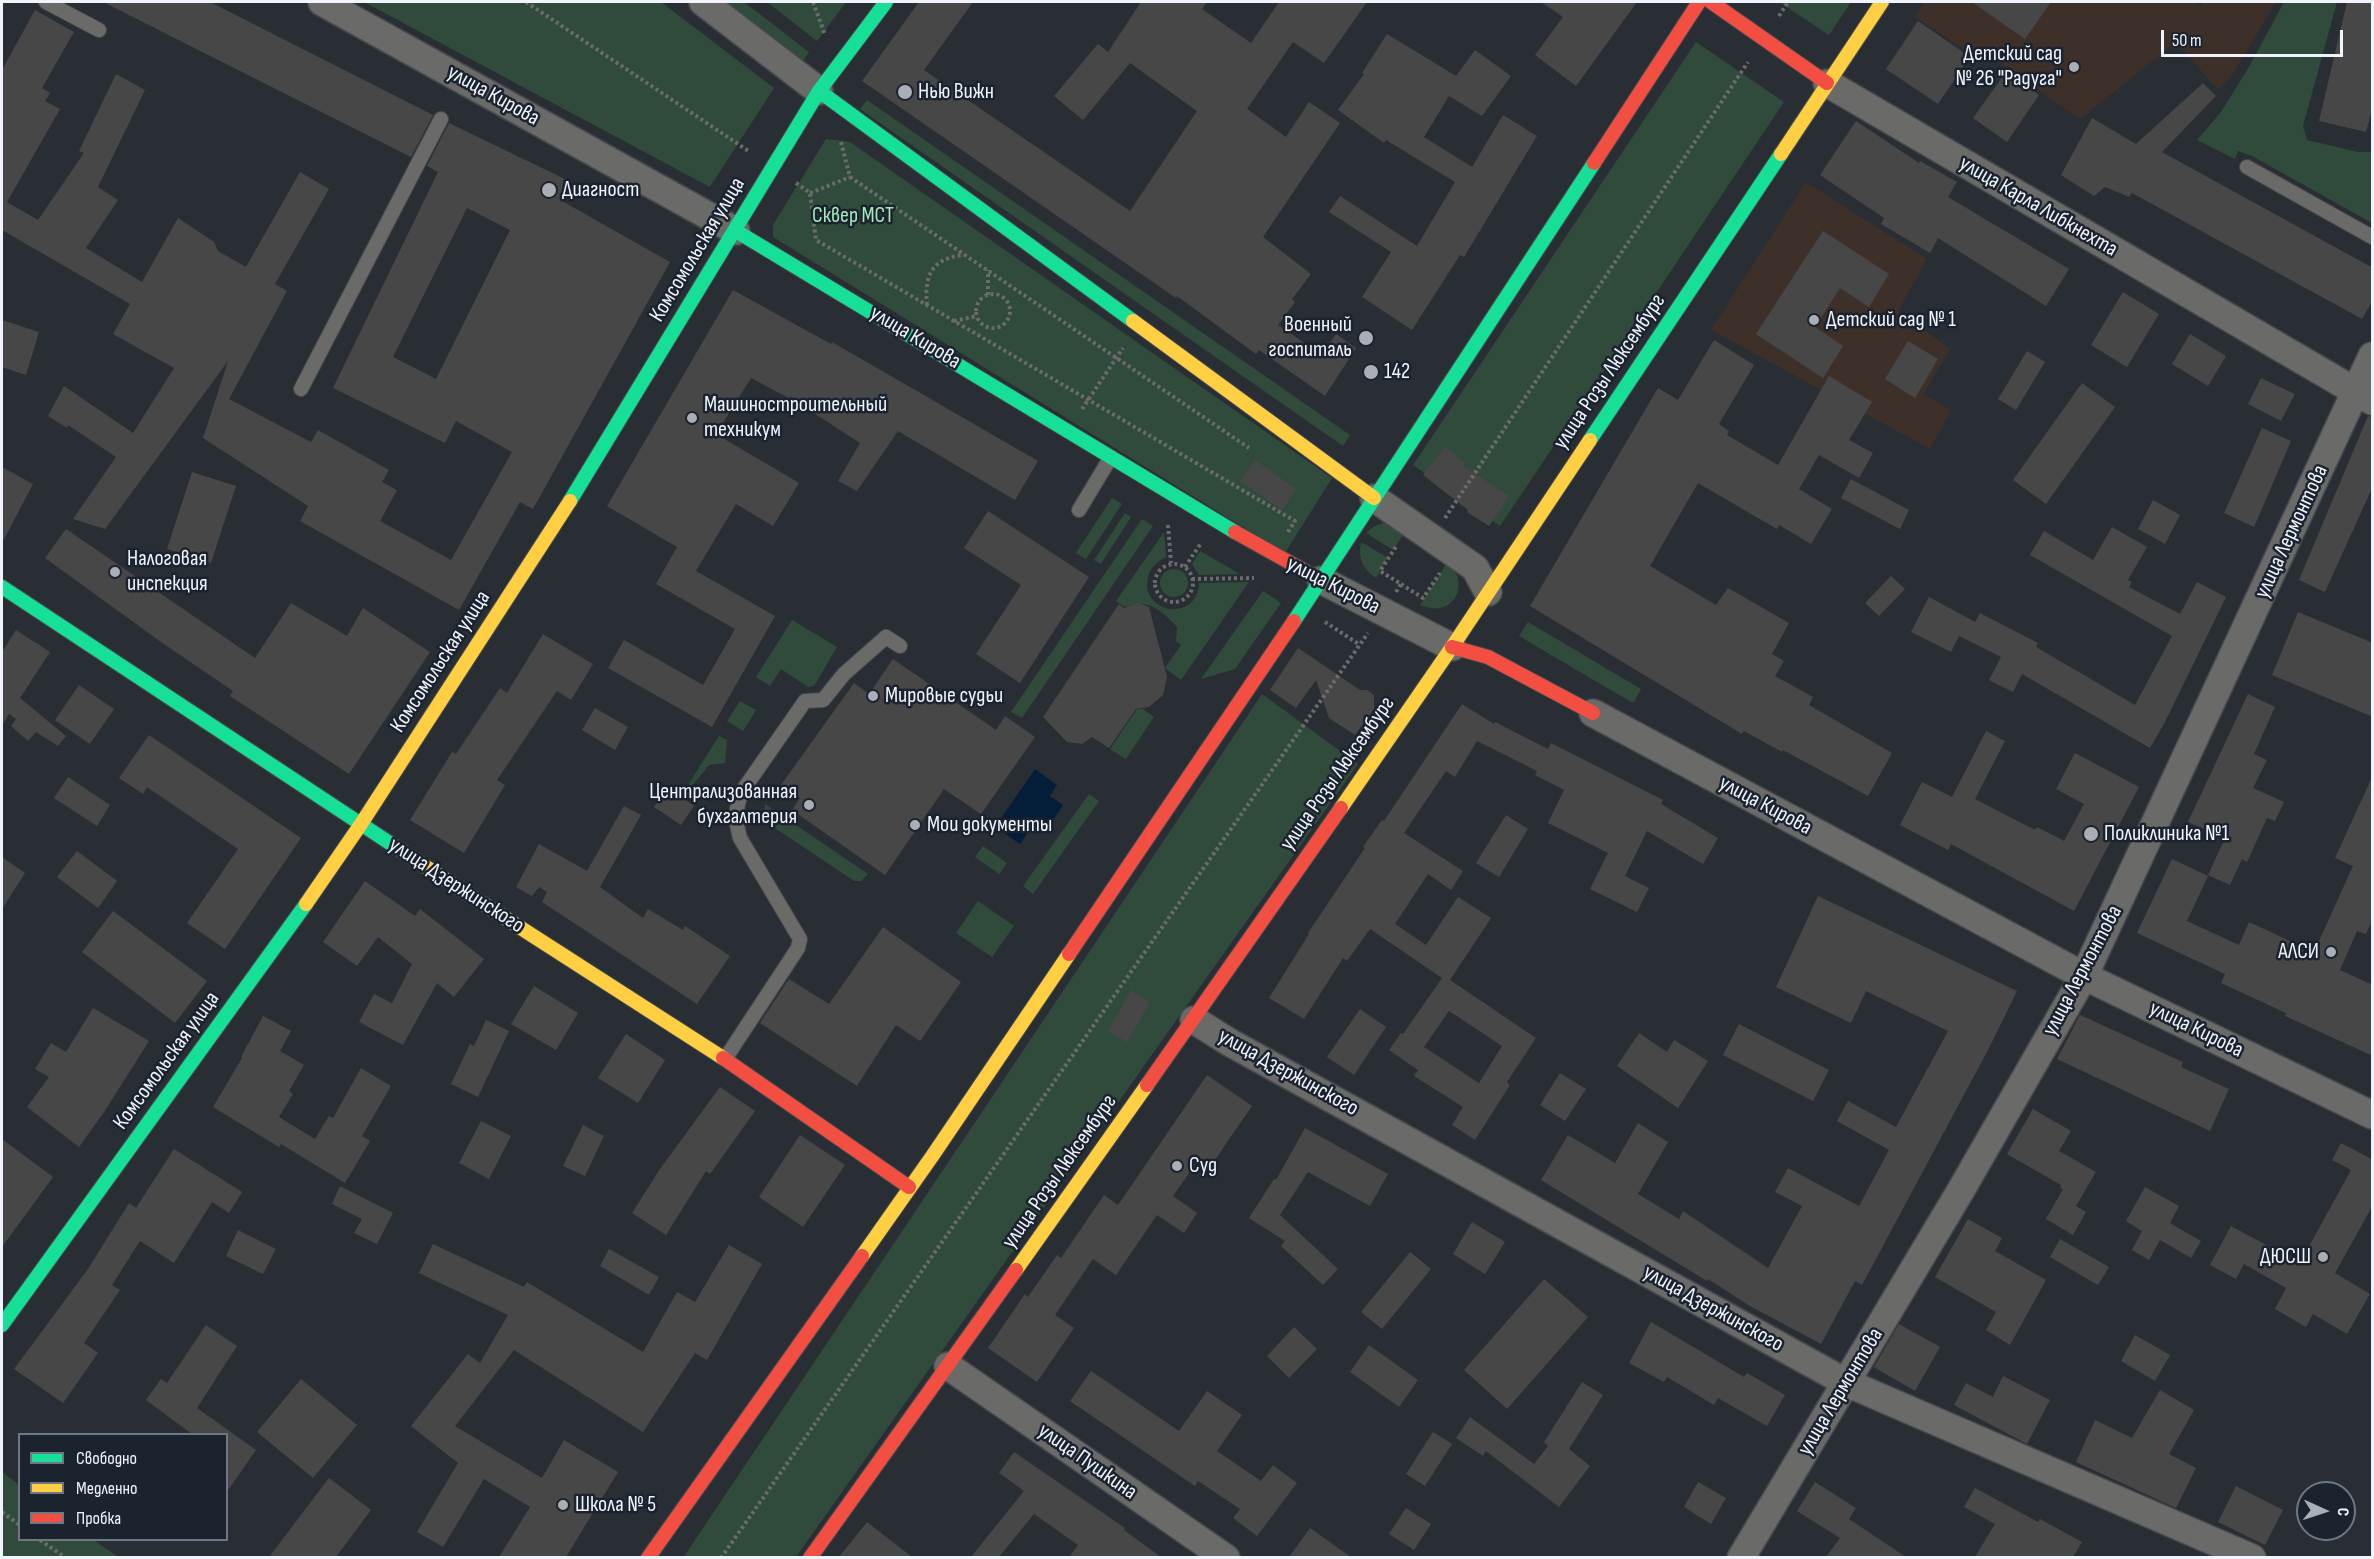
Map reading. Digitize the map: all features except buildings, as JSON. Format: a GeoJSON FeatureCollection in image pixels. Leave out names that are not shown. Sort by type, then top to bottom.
{"type":"FeatureCollection","features":[{"type":"Feature","properties":{"kind":"main road","name":"Комсомольская улица"},"geometry":{"type":"LineString","coordinates":[[2,1325],[307,903],[361,824],[588,474],[819,92],[886,2]]}},
{"type":"Feature","properties":{"kind":"main road"},"geometry":{"type":"LineString","coordinates":[[648,1557],[933,1155],[1321,580],[1699,2]]}},
{"type":"Feature","properties":{"kind":"main road","name":"улица Карла Либкнехта"},"geometry":{"type":"LineString","coordinates":[[1711,2],[1827,83]]}},
{"type":"Feature","properties":{"kind":"main road","name":"улица Розы Люксембург"},"geometry":{"type":"LineString","coordinates":[[810,1557],[1194,1020],[1452,647],[1882,2]]}},
{"type":"Feature","properties":{"kind":"main road"},"geometry":{"type":"LineString","coordinates":[[819,92],[1374,498]]}},
{"type":"Feature","properties":{"kind":"main road","name":"улица Кирова"},"geometry":{"type":"LineString","coordinates":[[736,231],[1273,555],[1321,580]]}},
{"type":"Feature","properties":{"kind":"main road","name":"улица Дзержинского"},"geometry":{"type":"LineString","coordinates":[[2,587],[361,824],[725,1059],[909,1186]]}},
{"type":"Feature","properties":{"kind":"main road","name":"улица Кирова"},"geometry":{"type":"LineString","coordinates":[[1452,647],[1488,657],[1593,713]]}},
{"type":"Feature","properties":{"kind":"street","name":"улица Кирова"},"geometry":{"type":"LineString","coordinates":[[322,2],[736,231]]}},
{"type":"Feature","properties":{"kind":"street"},"geometry":{"type":"LineString","coordinates":[[703,2],[819,92]]}},
{"type":"Feature","properties":{"kind":"street","name":"улица Карла Либкнехта"},"geometry":{"type":"LineString","coordinates":[[1827,83],[2364,398]]}},
{"type":"Feature","properties":{"kind":"street","name":"улица Лермонтова"},"geometry":{"type":"LineString","coordinates":[[1741,1557],[1847,1383],[2084,976],[2364,398],[2373,356]]}},
{"type":"Feature","properties":{"kind":"street"},"geometry":{"type":"LineString","coordinates":[[1374,498],[1475,568],[1488,592]]}},
{"type":"Feature","properties":{"kind":"street","name":"улица Кирова"},"geometry":{"type":"LineString","coordinates":[[1321,580],[1452,647]]}},
{"type":"Feature","properties":{"kind":"street","name":"улица Кирова"},"geometry":{"type":"LineString","coordinates":[[1593,713],[2084,976],[2373,1115]]}},
{"type":"Feature","properties":{"kind":"street","name":"улица Дзержинского"},"geometry":{"type":"LineString","coordinates":[[1194,1020],[1229,1042],[1847,1383],[2252,1557]]}},
{"type":"Feature","properties":{"kind":"street","name":"улица Пушкина"},"geometry":{"type":"LineString","coordinates":[[948,1366],[1226,1557]]}},
{"type":"Feature","properties":{"kind":"lane"},"geometry":{"type":"LineString","coordinates":[[46,2],[99,30]]}},
{"type":"Feature","properties":{"kind":"lane"},"geometry":{"type":"LineString","coordinates":[[301,389],[441,119]]}},
{"type":"Feature","properties":{"kind":"lane"},"geometry":{"type":"LineString","coordinates":[[2247,167],[2373,237]]}},
{"type":"Feature","properties":{"kind":"lane"},"geometry":{"type":"LineString","coordinates":[[1079,510],[1112,457]]}},
{"type":"Feature","properties":{"kind":"lane"},"geometry":{"type":"LineString","coordinates":[[725,1059],[798,948],[800,939],[740,838],[736,823],[736,806],[739,798],[805,701],[823,700],[844,674],[886,637],[900,646]]}},
{"type":"Feature","properties":{"kind":"path"},"geometry":{"type":"LineString","coordinates":[[526,2],[810,193],[816,240],[1295,521],[1259,578],[1192,579]]}},
{"type":"Feature","properties":{"kind":"path"},"geometry":{"type":"LineString","coordinates":[[1431,537],[1788,2]]}},
{"type":"Feature","properties":{"kind":"path"},"geometry":{"type":"LineString","coordinates":[[841,142],[850,177],[1249,448]]}},
{"type":"Feature","properties":{"kind":"path"},"geometry":{"type":"LineString","coordinates":[[810,193],[850,177]]}},
{"type":"Feature","properties":{"kind":"path"},"geometry":{"type":"LineString","coordinates":[[927,306],[926,284],[935,266],[941,260],[964,255]]}},
{"type":"Feature","properties":{"kind":"path"},"geometry":{"type":"LineString","coordinates":[[988,270],[988,295]]}},
{"type":"Feature","properties":{"kind":"path"},"geometry":{"type":"LineString","coordinates":[[995,294],[1005,299],[1009,309],[1007,320],[999,326],[983,324],[977,316],[977,305],[988,295],[995,294]]}},
{"type":"Feature","properties":{"kind":"path"},"geometry":{"type":"LineString","coordinates":[[954,321],[977,316]]}},
{"type":"Feature","properties":{"kind":"path"},"geometry":{"type":"LineString","coordinates":[[1080,412],[1126,342]]}},
{"type":"Feature","properties":{"kind":"path"},"geometry":{"type":"LineString","coordinates":[[1168,523],[1171,563]]}},
{"type":"Feature","properties":{"kind":"path"},"geometry":{"type":"LineString","coordinates":[[1401,540],[1380,571],[1424,598],[1444,567]]}},
{"type":"Feature","properties":{"kind":"path"},"geometry":{"type":"LineString","coordinates":[[1185,567],[1201,542]]}},
{"type":"Feature","properties":{"kind":"path"},"geometry":{"type":"LineString","coordinates":[[1171,563],[1185,567],[1192,579],[1192,589],[1184,599],[1178,602],[1165,601],[1156,592],[1154,579],[1160,569],[1171,563]]}},
{"type":"Feature","properties":{"kind":"path"},"geometry":{"type":"LineString","coordinates":[[721,1557],[1401,584]]}},
{"type":"Feature","properties":{"kind":"path"},"geometry":{"type":"LineString","coordinates":[[1321,619],[1360,645]]}},
{"type":"Feature","properties":{"kind":"path"},"geometry":{"type":"LineString","coordinates":[[2,1512],[18,1524]]}},
{"type":"Feature","properties":{"kind":"path"},"geometry":{"type":"LineString","coordinates":[[43,1541],[66,1557]]}},
{"type":"Feature","properties":{"kind":"shaded area","name":"Детский сад № 26 \"Радуга\""},"geometry":{"type":"Polygon","coordinates":[[[1925,2],[2195,2],[2200,6],[2203,2],[2276,2],[2233,74],[2218,90],[2176,42],[2080,119],[1984,53],[1981,60],[1915,17],[1925,2]]]}},
{"type":"Feature","properties":{"kind":"shaded area","name":"Детский сад № 1"},"geometry":{"type":"Polygon","coordinates":[[[1806,182],[1927,259],[1898,311],[1950,349],[1923,394],[1951,410],[1930,449],[1711,330],[1806,182]]]}},
{"type":"Feature","properties":{"kind":"green space"},"geometry":{"type":"Polygon","coordinates":[[[364,2],[661,2],[774,88],[710,187],[364,2]]]}},
{"type":"Feature","properties":{"kind":"green space"},"geometry":{"type":"Polygon","coordinates":[[[726,2],[744,2],[809,52],[803,61],[726,2]]]}},
{"type":"Feature","properties":{"kind":"green space"},"geometry":{"type":"Polygon","coordinates":[[[767,2],[846,2],[817,41],[767,2]]]}},
{"type":"Feature","properties":{"kind":"green space"},"geometry":{"type":"Polygon","coordinates":[[[1779,2],[1851,2],[1829,35],[1779,2]]]}},
{"type":"Feature","properties":{"kind":"green space"},"geometry":{"type":"Polygon","coordinates":[[[2284,2],[2337,2],[2303,126],[2307,140],[2358,152],[2372,152],[2372,223],[2252,156],[2238,151],[2235,159],[2197,140],[2221,112],[2249,67],[2284,2]]]}},
{"type":"Feature","properties":{"kind":"green space"},"geometry":{"type":"Polygon","coordinates":[[[1696,42],[1784,102],[1500,526],[1413,465],[1696,42]]]}},
{"type":"Feature","properties":{"kind":"green space"},"geometry":{"type":"Polygon","coordinates":[[[867,100],[1350,435],[1343,446],[860,109],[867,100]]]}},
{"type":"Feature","properties":{"kind":"green space","name":"Сквер МСТ"},"geometry":{"type":"Polygon","coordinates":[[[826,139],[850,142],[1332,478],[1285,553],[773,237],[773,225],[826,139]]]}},
{"type":"Feature","properties":{"kind":"green space"},"geometry":{"type":"Polygon","coordinates":[[[1112,498],[1122,504],[1086,559],[1076,553],[1112,498]]]}},
{"type":"Feature","properties":{"kind":"green space"},"geometry":{"type":"Polygon","coordinates":[[[1125,513],[1131,517],[1101,564],[1094,560],[1125,513]]]}},
{"type":"Feature","properties":{"kind":"green space"},"geometry":{"type":"Polygon","coordinates":[[[1142,519],[1153,526],[1022,718],[1011,712],[1142,519]]]}},
{"type":"Feature","properties":{"kind":"green space"},"geometry":{"type":"Polygon","coordinates":[[[1383,523],[1392,525],[1404,534],[1393,550],[1366,533],[1383,523]]]}},
{"type":"Feature","properties":{"kind":"green space"},"geometry":{"type":"Polygon","coordinates":[[[1164,532],[1166,557],[1154,565],[1148,577],[1148,589],[1152,599],[1160,606],[1180,609],[1189,604],[1196,596],[1199,583],[1249,582],[1181,680],[1165,668],[1181,645],[1176,641],[1177,627],[1166,615],[1154,607],[1141,604],[1125,607],[1116,601],[1164,532]]]}},
{"type":"Feature","properties":{"kind":"green space"},"geometry":{"type":"Polygon","coordinates":[[[1361,542],[1388,558],[1376,578],[1367,571],[1362,563],[1361,542]]]}},
{"type":"Feature","properties":{"kind":"green space"},"geometry":{"type":"Polygon","coordinates":[[[1200,551],[1240,574],[1199,575],[1192,564],[1200,551]]]}},
{"type":"Feature","properties":{"kind":"green space"},"geometry":{"type":"Polygon","coordinates":[[[1448,561],[1458,581],[1455,598],[1441,608],[1420,605],[1448,561]]]}},
{"type":"Feature","properties":{"kind":"green space"},"geometry":{"type":"Polygon","coordinates":[[[1174,569],[1184,573],[1188,583],[1184,593],[1174,597],[1164,593],[1160,583],[1164,573],[1174,569]]]}},
{"type":"Feature","properties":{"kind":"green space"},"geometry":{"type":"Polygon","coordinates":[[[1263,591],[1281,603],[1235,669],[1201,679],[1263,591]]]}},
{"type":"Feature","properties":{"kind":"green space"},"geometry":{"type":"Polygon","coordinates":[[[792,620],[837,647],[814,686],[808,687],[781,669],[770,686],[756,677],[792,620]]]}},
{"type":"Feature","properties":{"kind":"green space"},"geometry":{"type":"Polygon","coordinates":[[[1528,622],[1641,689],[1634,702],[1519,636],[1528,622]]]}},
{"type":"Feature","properties":{"kind":"green space"},"geometry":{"type":"Polygon","coordinates":[[[1262,694],[1358,764],[796,1557],[683,1558],[1262,694]]]}},
{"type":"Feature","properties":{"kind":"green space"},"geometry":{"type":"Polygon","coordinates":[[[740,701],[756,710],[743,731],[727,721],[740,701]]]}},
{"type":"Feature","properties":{"kind":"green space"},"geometry":{"type":"Polygon","coordinates":[[[1137,709],[1143,709],[1154,717],[1126,759],[1110,749],[1137,709]]]}},
{"type":"Feature","properties":{"kind":"green space"},"geometry":{"type":"Polygon","coordinates":[[[719,736],[727,740],[725,763],[709,765],[691,787],[688,785],[719,736]]]}},
{"type":"Feature","properties":{"kind":"green space"},"geometry":{"type":"Polygon","coordinates":[[[1089,794],[1099,801],[1033,894],[1023,886],[1089,794]]]}},
{"type":"Feature","properties":{"kind":"green space"},"geometry":{"type":"Polygon","coordinates":[[[765,804],[868,874],[861,881],[854,881],[766,822],[765,804]]]}},
{"type":"Feature","properties":{"kind":"green space"},"geometry":{"type":"Polygon","coordinates":[[[983,846],[1007,863],[999,874],[975,857],[983,846]]]}},
{"type":"Feature","properties":{"kind":"green space"},"geometry":{"type":"Polygon","coordinates":[[[978,901],[1014,926],[992,957],[956,933],[978,901]]]}},
{"type":"Feature","properties":{"kind":"green space"},"geometry":{"type":"Polygon","coordinates":[[[2,1472],[18,1484],[18,1541],[95,1541],[118,1557],[2,1557],[2,1472]]]}},
{"type":"Feature","properties":{"kind":"water"},"geometry":{"type":"Polygon","coordinates":[[[1035,769],[1057,785],[1050,796],[1063,805],[1050,825],[1038,818],[1020,844],[995,827],[1035,769]]]}},
{"type":"Feature","properties":{"kind":"traffic: fast"},"geometry":{"type":"LineString","coordinates":[[570,501],[819,91],[886,2]]}},
{"type":"Feature","properties":{"kind":"traffic: fast"},"geometry":{"type":"LineString","coordinates":[[819,91],[1133,321]]}},
{"type":"Feature","properties":{"kind":"traffic: fast"},"geometry":{"type":"LineString","coordinates":[[1590,440],[1781,154]]}},
{"type":"Feature","properties":{"kind":"traffic: fast"},"geometry":{"type":"LineString","coordinates":[[1294,621],[1594,163]]}},
{"type":"Feature","properties":{"kind":"traffic: fast"},"geometry":{"type":"LineString","coordinates":[[736,231],[1235,532]]}},
{"type":"Feature","properties":{"kind":"traffic: fast"},"geometry":{"type":"LineString","coordinates":[[2,587],[426,867]]}},
{"type":"Feature","properties":{"kind":"traffic: fast"},"geometry":{"type":"LineString","coordinates":[[2,1325],[306,904]]}},
{"type":"Feature","properties":{"kind":"traffic: slow"},"geometry":{"type":"LineString","coordinates":[[1781,154],[1882,2]]}},
{"type":"Feature","properties":{"kind":"traffic: slow"},"geometry":{"type":"LineString","coordinates":[[1133,321],[1374,498]]}},
{"type":"Feature","properties":{"kind":"traffic: slow"},"geometry":{"type":"LineString","coordinates":[[1341,808],[1590,440]]}},
{"type":"Feature","properties":{"kind":"traffic: slow"},"geometry":{"type":"LineString","coordinates":[[306,904],[361,824],[570,501]]}},
{"type":"Feature","properties":{"kind":"traffic: slow"},"geometry":{"type":"LineString","coordinates":[[426,867],[723,1058]]}},
{"type":"Feature","properties":{"kind":"traffic: slow"},"geometry":{"type":"LineString","coordinates":[[862,1256],[1069,954]]}},
{"type":"Feature","properties":{"kind":"traffic: slow"},"geometry":{"type":"LineString","coordinates":[[1016,1270],[1147,1085]]}},
{"type":"Feature","properties":{"kind":"traffic: jam"},"geometry":{"type":"LineString","coordinates":[[1594,163],[1699,2]]}},
{"type":"Feature","properties":{"kind":"traffic: jam"},"geometry":{"type":"LineString","coordinates":[[1711,2],[1827,83]]}},
{"type":"Feature","properties":{"kind":"traffic: jam"},"geometry":{"type":"LineString","coordinates":[[1235,532],[1321,580]]}},
{"type":"Feature","properties":{"kind":"traffic: jam"},"geometry":{"type":"LineString","coordinates":[[1069,954],[1294,621]]}},
{"type":"Feature","properties":{"kind":"traffic: jam"},"geometry":{"type":"LineString","coordinates":[[1452,647],[1488,657],[1593,713]]}},
{"type":"Feature","properties":{"kind":"traffic: jam"},"geometry":{"type":"LineString","coordinates":[[1147,1085],[1341,808]]}},
{"type":"Feature","properties":{"kind":"traffic: jam"},"geometry":{"type":"LineString","coordinates":[[723,1058],[909,1187]]}},
{"type":"Feature","properties":{"kind":"traffic: jam"},"geometry":{"type":"LineString","coordinates":[[648,1558],[862,1256]]}},
{"type":"Feature","properties":{"kind":"traffic: jam"},"geometry":{"type":"LineString","coordinates":[[810,1558],[1016,1270]]}},
{"type":"Feature","properties":{"kind":"place","name":"Детский сад № 26 \"Радуга\""},"geometry":{"type":"Point","coordinates":[2074,67]}},
{"type":"Feature","properties":{"kind":"place","name":"Нью Вижн"},"geometry":{"type":"Point","coordinates":[905,92]}},
{"type":"Feature","properties":{"kind":"place","name":"Диагност"},"geometry":{"type":"Point","coordinates":[549,190]}},
{"type":"Feature","properties":{"kind":"place","name":"Детский сад № 1"},"geometry":{"type":"Point","coordinates":[1814,320]}},
{"type":"Feature","properties":{"kind":"place","name":"Военный госпиталь"},"geometry":{"type":"Point","coordinates":[1366,338]}},
{"type":"Feature","properties":{"kind":"place","name":"142"},"geometry":{"type":"Point","coordinates":[1371,372]}},
{"type":"Feature","properties":{"kind":"place","name":"Машиностроительный техникум"},"geometry":{"type":"Point","coordinates":[692,418]}},
{"type":"Feature","properties":{"kind":"place","name":"Налоговая инспекция"},"geometry":{"type":"Point","coordinates":[115,572]}},
{"type":"Feature","properties":{"kind":"place","name":"Мировые судьи"},"geometry":{"type":"Point","coordinates":[873,696]}},
{"type":"Feature","properties":{"kind":"place","name":"Централизованная бухгалтерия"},"geometry":{"type":"Point","coordinates":[809,805]}},
{"type":"Feature","properties":{"kind":"place","name":"Мои документы"},"geometry":{"type":"Point","coordinates":[915,825]}},
{"type":"Feature","properties":{"kind":"place","name":"Поликлиника №1"},"geometry":{"type":"Point","coordinates":[2091,834]}},
{"type":"Feature","properties":{"kind":"place","name":"АЛСИ"},"geometry":{"type":"Point","coordinates":[2331,952]}},
{"type":"Feature","properties":{"kind":"place","name":"Суд"},"geometry":{"type":"Point","coordinates":[1177,1166]}},
{"type":"Feature","properties":{"kind":"place","name":"ДЮСШ"},"geometry":{"type":"Point","coordinates":[2323,1257]}},
{"type":"Feature","properties":{"kind":"place","name":"Школа № 5"},"geometry":{"type":"Point","coordinates":[563,1505]}}]}
